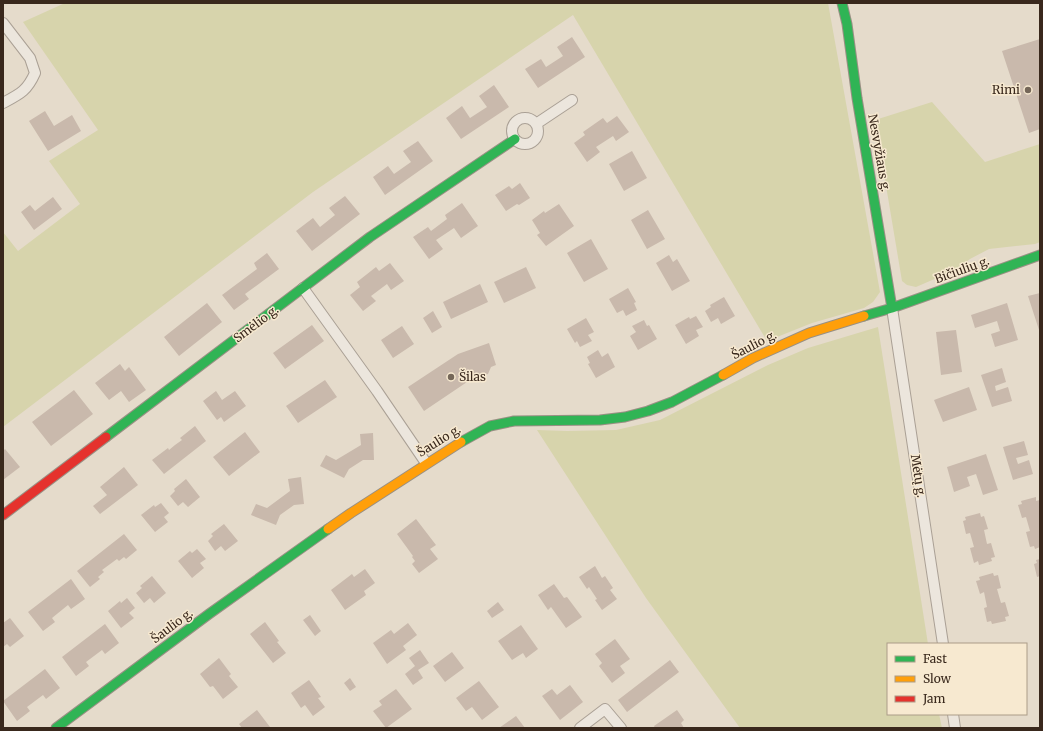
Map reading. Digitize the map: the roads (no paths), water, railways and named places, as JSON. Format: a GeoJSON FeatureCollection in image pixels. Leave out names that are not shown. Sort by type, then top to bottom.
{"type":"FeatureCollection","features":[{"type":"Feature","properties":{"kind":"street","name":"Nesvyžiaus g."},"geometry":{"type":"LineString","coordinates":[[842,3],[847,24],[857,98],[892,308]]}},
{"type":"Feature","properties":{"kind":"street"},"geometry":{"type":"LineString","coordinates":[[3,23],[30,58],[35,73],[30,85],[20,95],[3,103]]}},
{"type":"Feature","properties":{"kind":"street"},"geometry":{"type":"LineString","coordinates":[[536,124],[572,100]]}},
{"type":"Feature","properties":{"kind":"street"},"geometry":{"type":"LineString","coordinates":[[522,118],[533,120],[536,124],[538,130],[537,137],[533,142],[526,144],[520,143],[512,134],[514,124],[522,118]]}},
{"type":"Feature","properties":{"kind":"street","name":"Smėlio g."},"geometry":{"type":"LineString","coordinates":[[3,515],[370,237],[515,139]]}},
{"type":"Feature","properties":{"kind":"street","name":"Bičiulių g."},"geometry":{"type":"LineString","coordinates":[[892,308],[1040,255]]}},
{"type":"Feature","properties":{"kind":"street"},"geometry":{"type":"LineString","coordinates":[[303,288],[377,391],[426,463]]}},
{"type":"Feature","properties":{"kind":"street","name":"Šaulio g."},"geometry":{"type":"LineString","coordinates":[[56,728],[215,609],[351,512],[470,436],[490,426],[514,421],[600,420],[625,417],[648,411],[672,402],[753,358],[809,332],[892,308]]}},
{"type":"Feature","properties":{"kind":"street","name":"Mėtų g."},"geometry":{"type":"LineString","coordinates":[[892,308],[943,643]]}},
{"type":"Feature","properties":{"kind":"street"},"geometry":{"type":"LineString","coordinates":[[580,728],[605,709],[621,728]]}},
{"type":"Feature","properties":{"kind":"street"},"geometry":{"type":"LineString","coordinates":[[953,715],[955,728]]}},
{"type":"Feature","properties":{"kind":"place","name":"Rimi"},"geometry":{"type":"Point","coordinates":[1028,90]}},
{"type":"Feature","properties":{"kind":"place","name":"Šilas"},"geometry":{"type":"Point","coordinates":[451,377]}}]}
